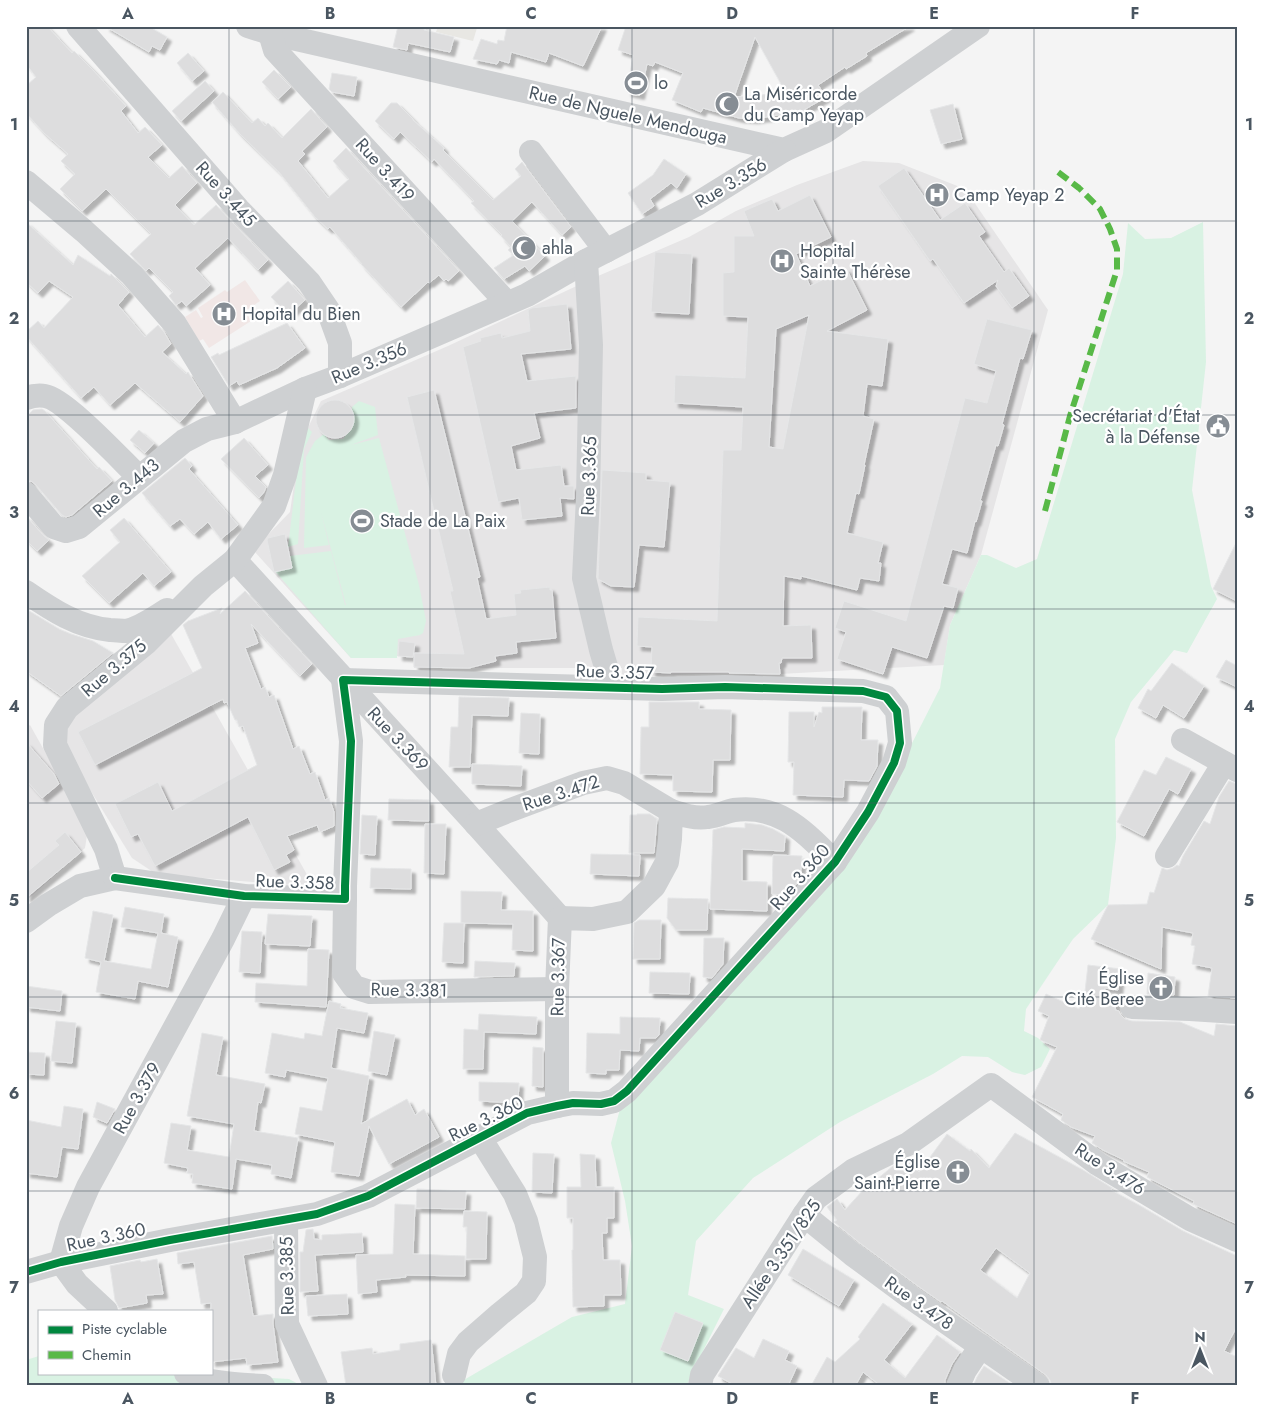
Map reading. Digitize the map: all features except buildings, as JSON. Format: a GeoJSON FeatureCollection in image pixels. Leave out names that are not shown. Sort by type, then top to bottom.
{"type":"FeatureCollection","features":[{"type":"Feature","properties":{"kind":"street","name":"Rue 3.445"},"geometry":{"type":"LineString","coordinates":[[78,26],[238,209],[309,282],[328,310],[340,343],[340,376]]}},
{"type":"Feature","properties":{"kind":"street"},"geometry":{"type":"LineString","coordinates":[[784,150],[826,131],[978,26]]}},
{"type":"Feature","properties":{"kind":"street","name":"Rue de Nguele Mendouga"},"geometry":{"type":"LineString","coordinates":[[259,30],[784,150]]}},
{"type":"Feature","properties":{"kind":"street","name":"Rue 3.419"},"geometry":{"type":"LineString","coordinates":[[259,30],[275,50],[507,304]]}},
{"type":"Feature","properties":{"kind":"street","name":"Rue 3.356"},"geometry":{"type":"LineString","coordinates":[[235,422],[305,389],[340,376],[527,295],[596,256],[697,204],[784,150]]}},
{"type":"Feature","properties":{"kind":"street"},"geometry":{"type":"LineString","coordinates":[[531,152],[596,256]]}},
{"type":"Feature","properties":{"kind":"street"},"geometry":{"type":"LineString","coordinates":[[26,182],[132,275],[174,324],[235,422]]}},
{"type":"Feature","properties":{"kind":"street","name":"Rue 3.365"},"geometry":{"type":"LineString","coordinates":[[596,256],[591,345],[588,497],[584,578],[612,687]]}},
{"type":"Feature","properties":{"kind":"street","name":"Rue 3.375"},"geometry":{"type":"LineString","coordinates":[[116,878],[106,850],[55,744],[56,725],[67,708],[146,642],[202,586],[234,560],[274,506],[285,475],[305,389]]}},
{"type":"Feature","properties":{"kind":"street"},"geometry":{"type":"LineString","coordinates":[[26,398],[46,396],[64,405],[139,477]]}},
{"type":"Feature","properties":{"kind":"street","name":"Rue 3.443"},"geometry":{"type":"LineString","coordinates":[[26,494],[54,527],[66,531],[79,527],[184,441],[207,429],[235,422]]}},
{"type":"Feature","properties":{"kind":"street","name":"Rue 3.369"},"geometry":{"type":"LineString","coordinates":[[234,560],[560,918]]}},
{"type":"Feature","properties":{"kind":"street"},"geometry":{"type":"LineString","coordinates":[[26,592],[49,608],[86,626],[125,631],[146,624],[202,586]]}},
{"type":"Feature","properties":{"kind":"street","name":"Rue 3.357"},"geometry":{"type":"LineString","coordinates":[[343,680],[662,689],[733,687],[863,691],[886,697]]}},
{"type":"Feature","properties":{"kind":"street","name":"Rue 3.358"},"geometry":{"type":"LineString","coordinates":[[116,878],[244,896],[345,899],[351,741],[343,680]]}},
{"type":"Feature","properties":{"kind":"street","name":"Rue 3.360"},"geometry":{"type":"LineString","coordinates":[[26,1272],[61,1262],[170,1240],[317,1214],[368,1196],[527,1113],[573,1103],[601,1104],[614,1101],[628,1091],[835,862],[868,812],[894,763],[900,743],[897,712],[886,697]]}},
{"type":"Feature","properties":{"kind":"street"},"geometry":{"type":"LineString","coordinates":[[1167,856],[1231,767],[1183,740]]}},
{"type":"Feature","properties":{"kind":"street","name":"Rue 3.472"},"geometry":{"type":"LineString","coordinates":[[476,824],[583,783],[606,778],[624,783],[671,811]]}},
{"type":"Feature","properties":{"kind":"street"},"geometry":{"type":"LineString","coordinates":[[671,811],[687,817],[708,817],[733,810],[752,809],[776,814],[799,827],[835,862]]}},
{"type":"Feature","properties":{"kind":"street","name":"Rue 3.367"},"geometry":{"type":"LineString","coordinates":[[557,1106],[557,989],[560,918],[593,919],[627,912],[654,886],[667,862],[671,811]]}},
{"type":"Feature","properties":{"kind":"street"},"geometry":{"type":"LineString","coordinates":[[26,921],[80,886],[116,878]]}},
{"type":"Feature","properties":{"kind":"street","name":"Rue 3.358"},"geometry":{"type":"LineString","coordinates":[[223,939],[244,896]]}},
{"type":"Feature","properties":{"kind":"street","name":"Rue 3.381"},"geometry":{"type":"LineString","coordinates":[[345,899],[344,973],[354,987],[370,992],[557,989]]}},
{"type":"Feature","properties":{"kind":"street","name":"Rue 3.379"},"geometry":{"type":"LineString","coordinates":[[61,1262],[71,1226],[88,1187],[223,939]]}},
{"type":"Feature","properties":{"kind":"street"},"geometry":{"type":"LineString","coordinates":[[1132,1007],[1190,1008],[1237,1012]]}},
{"type":"Feature","properties":{"kind":"street","name":"Allée 3.351/825"},"geometry":{"type":"LineString","coordinates":[[700,1386],[702,1375],[816,1198],[854,1170],[908,1144],[991,1085]]}},
{"type":"Feature","properties":{"kind":"street","name":"Rue 3.476"},"geometry":{"type":"LineString","coordinates":[[991,1085],[1098,1164],[1190,1219],[1237,1240]]}},
{"type":"Feature","properties":{"kind":"street"},"geometry":{"type":"LineString","coordinates":[[454,1376],[459,1354],[468,1342],[526,1293],[534,1281],[535,1257],[526,1221],[515,1194],[480,1138]]}},
{"type":"Feature","properties":{"kind":"street","name":"Rue 3.478"},"geometry":{"type":"LineString","coordinates":[[804,1215],[859,1260],[1038,1386]]}},
{"type":"Feature","properties":{"kind":"street","name":"Rue 3.385"},"geometry":{"type":"LineString","coordinates":[[286,1220],[287,1324],[316,1386]]}},
{"type":"Feature","properties":{"kind":"street"},"geometry":{"type":"LineString","coordinates":[[61,1262],[77,1284],[105,1310]]}},
{"type":"Feature","properties":{"kind":"street"},"geometry":{"type":"LineString","coordinates":[[958,1386],[964,1370],[981,1346]]}},
{"type":"Feature","properties":{"kind":"street"},"geometry":{"type":"LineString","coordinates":[[187,1374],[211,1380],[262,1386]]}},
{"type":"Feature","properties":{"kind":"shaded area"},"geometry":{"type":"Polygon","coordinates":[[[438,26],[471,26],[477,28],[473,41],[436,32],[438,26]]]}},
{"type":"Feature","properties":{"kind":"shaded area"},"geometry":{"type":"Polygon","coordinates":[[[863,161],[899,163],[965,189],[1048,310],[981,555],[950,625],[944,665],[780,674],[729,673],[622,677],[622,668],[414,668],[413,657],[351,658],[253,550],[290,512],[300,444],[321,401],[689,237],[736,211],[797,185],[863,161]]]}},
{"type":"Feature","properties":{"kind":"shaded area","name":"Hopital du Bien"},"geometry":{"type":"Polygon","coordinates":[[[245,280],[260,301],[245,311],[251,321],[209,348],[203,339],[199,341],[185,317],[196,310],[201,318],[203,317],[198,308],[225,290],[227,292],[245,280]]]}},
{"type":"Feature","properties":{"kind":"shaded area"},"geometry":{"type":"Polygon","coordinates":[[[170,632],[314,887],[167,875],[153,872],[132,858],[65,749],[63,729],[71,715],[170,632]]]}},
{"type":"Feature","properties":{"kind":"shaded area"},"geometry":{"type":"Polygon","coordinates":[[[30,725],[88,829],[85,848],[26,901],[26,728],[30,725]]]}},
{"type":"Feature","properties":{"kind":"green space"},"geometry":{"type":"Polygon","coordinates":[[[1203,222],[1206,362],[1192,490],[1211,586],[1217,599],[1187,653],[1174,650],[1131,702],[1115,739],[1116,838],[1108,905],[1073,939],[1026,1009],[1024,1031],[1038,1038],[1050,1049],[1041,1067],[1025,1075],[1012,1072],[988,1057],[962,1056],[933,1074],[840,1122],[753,1178],[696,1241],[688,1295],[724,1309],[687,1386],[448,1386],[457,1384],[572,1317],[625,1304],[632,1246],[625,1201],[611,1143],[620,1109],[711,1005],[906,755],[940,688],[950,625],[981,555],[987,555],[1016,568],[1037,559],[1123,274],[1128,223],[1145,239],[1171,238],[1203,222]]]}},
{"type":"Feature","properties":{"kind":"green space"},"geometry":{"type":"Polygon","coordinates":[[[359,401],[375,407],[378,435],[351,445],[379,438],[419,585],[426,621],[423,633],[420,635],[398,639],[397,658],[351,658],[274,570],[292,565],[290,556],[331,551],[346,605],[321,512],[329,545],[304,548],[306,457],[315,441],[324,434],[329,440],[343,439],[352,427],[352,407],[359,401]]]}},
{"type":"Feature","properties":{"kind":"green space"},"geometry":{"type":"Polygon","coordinates":[[[307,427],[312,432],[304,449],[298,544],[288,547],[300,447],[307,427]]]}},
{"type":"Feature","properties":{"kind":"green space"},"geometry":{"type":"Polygon","coordinates":[[[38,1356],[38,1374],[206,1374],[289,1379],[302,1386],[26,1386],[26,1360],[38,1356]]]}},
{"type":"Feature","properties":{"kind":"marked path"},"geometry":{"type":"LineString","coordinates":[[1045,511],[1070,416],[1117,270],[1117,249],[1100,209],[1079,188],[1058,172]]}},
{"type":"Feature","properties":{"kind":"cycle path"},"geometry":{"type":"LineString","coordinates":[[26,1272],[61,1262],[170,1240],[317,1214],[368,1196],[527,1113],[573,1103],[601,1104],[614,1101],[627,1091],[835,862],[868,812],[894,763],[900,743],[897,711],[886,697],[863,691],[725,687],[662,689],[343,680],[351,741],[345,899],[244,896],[115,878]]}},
{"type":"Feature","properties":{"kind":"place","name":"lo"},"geometry":{"type":"Point","coordinates":[636,83]}},
{"type":"Feature","properties":{"kind":"place","name":"La Miséricorde du Camp Yeyap"},"geometry":{"type":"Point","coordinates":[727,104]}},
{"type":"Feature","properties":{"kind":"place","name":"Camp Yeyap 2"},"geometry":{"type":"Point","coordinates":[937,195]}},
{"type":"Feature","properties":{"kind":"place","name":"ahla"},"geometry":{"type":"Point","coordinates":[524,248]}},
{"type":"Feature","properties":{"kind":"place","name":"Hopital Sainte Thérèse"},"geometry":{"type":"Point","coordinates":[782,261]}},
{"type":"Feature","properties":{"kind":"place","name":"Hopital du Bien"},"geometry":{"type":"Point","coordinates":[224,314]}},
{"type":"Feature","properties":{"kind":"place","name":"Secrétariat d'État à la Défense"},"geometry":{"type":"Point","coordinates":[1218,426]}},
{"type":"Feature","properties":{"kind":"place","name":"Stade de La Paix"},"geometry":{"type":"Point","coordinates":[362,521]}},
{"type":"Feature","properties":{"kind":"place","name":"Église Cité Beree"},"geometry":{"type":"Point","coordinates":[1161,988]}},
{"type":"Feature","properties":{"kind":"place","name":"Église Saint-Pierre"},"geometry":{"type":"Point","coordinates":[958,1172]}}]}
